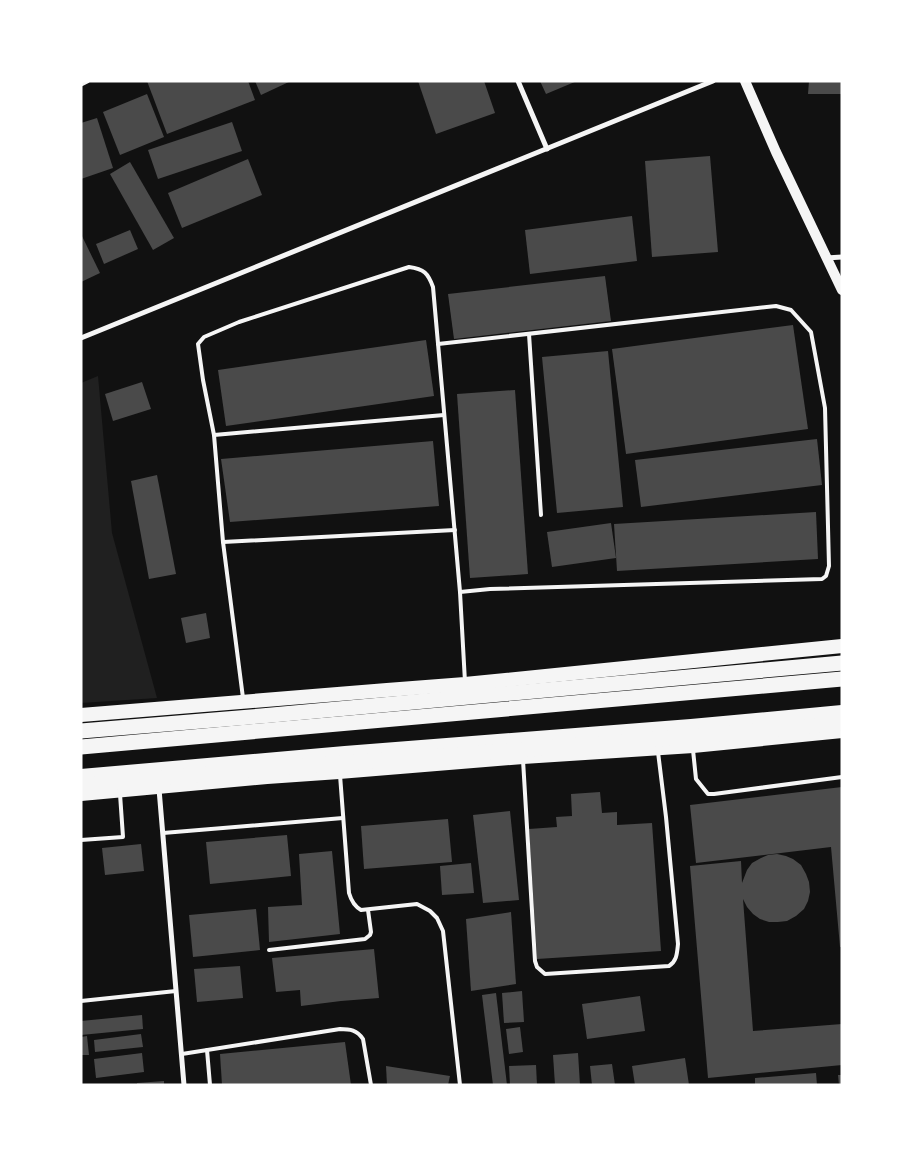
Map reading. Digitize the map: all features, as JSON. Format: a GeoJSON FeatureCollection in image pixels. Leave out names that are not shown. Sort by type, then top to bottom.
{"type":"FeatureCollection","features":[{"type":"Feature","properties":{"kind":"highway"},"geometry":{"type":"LineString","coordinates":[[81,715],[465,684],[842,646]]}},
{"type":"Feature","properties":{"kind":"highway"},"geometry":{"type":"LineString","coordinates":[[81,731],[842,662]]}},
{"type":"Feature","properties":{"kind":"highway"},"geometry":{"type":"LineString","coordinates":[[81,746],[842,679]]}},
{"type":"Feature","properties":{"kind":"highway"},"geometry":{"type":"LineString","coordinates":[[81,776],[842,712]]}},
{"type":"Feature","properties":{"kind":"highway"},"geometry":{"type":"LineString","coordinates":[[81,786],[300,766],[842,723]]}},
{"type":"Feature","properties":{"kind":"main road"},"geometry":{"type":"LineString","coordinates":[[745,81],[776,152],[842,290]]}},
{"type":"Feature","properties":{"kind":"main road"},"geometry":{"type":"LineString","coordinates":[[81,795],[267,778],[693,747],[842,732]]}},
{"type":"Feature","properties":{"kind":"street"},"geometry":{"type":"LineString","coordinates":[[81,84],[87,81]]}},
{"type":"Feature","properties":{"kind":"street"},"geometry":{"type":"LineString","coordinates":[[518,81],[547,149]]}},
{"type":"Feature","properties":{"kind":"street"},"geometry":{"type":"LineString","coordinates":[[81,338],[713,81]]}},
{"type":"Feature","properties":{"kind":"street"},"geometry":{"type":"LineString","coordinates":[[826,258],[842,257]]}},
{"type":"Feature","properties":{"kind":"street"},"geometry":{"type":"LineString","coordinates":[[159,788],[184,1085]]}},
{"type":"Feature","properties":{"kind":"lane"},"geometry":{"type":"LineString","coordinates":[[244,701],[223,542],[214,435],[198,344],[204,337],[239,322],[409,267],[420,269],[429,276],[433,287],[460,592],[465,684]]}},
{"type":"Feature","properties":{"kind":"lane"},"geometry":{"type":"LineString","coordinates":[[438,344],[776,306],[791,310],[811,332],[825,408],[829,566],[826,576],[822,579],[490,589],[460,592]]}},
{"type":"Feature","properties":{"kind":"lane"},"geometry":{"type":"LineString","coordinates":[[530,334],[541,515]]}},
{"type":"Feature","properties":{"kind":"lane"},"geometry":{"type":"LineString","coordinates":[[214,435],[444,415]]}},
{"type":"Feature","properties":{"kind":"lane"},"geometry":{"type":"LineString","coordinates":[[223,542],[454,530]]}},
{"type":"Feature","properties":{"kind":"lane"},"geometry":{"type":"LineString","coordinates":[[693,747],[696,778],[708,794],[842,777]]}},
{"type":"Feature","properties":{"kind":"lane"},"geometry":{"type":"LineString","coordinates":[[523,758],[535,961],[537,967],[545,974],[669,966],[676,959],[678,944],[658,749]]}},
{"type":"Feature","properties":{"kind":"lane"},"geometry":{"type":"LineString","coordinates":[[340,773],[351,900],[361,910],[417,904],[430,911],[437,918],[443,931],[460,1085]]}},
{"type":"Feature","properties":{"kind":"lane"},"geometry":{"type":"LineString","coordinates":[[81,840],[123,837],[120,791]]}},
{"type":"Feature","properties":{"kind":"lane"},"geometry":{"type":"LineString","coordinates":[[163,833],[343,818]]}},
{"type":"Feature","properties":{"kind":"lane"},"geometry":{"type":"LineString","coordinates":[[269,950],[365,939],[371,932],[368,910]]}},
{"type":"Feature","properties":{"kind":"lane"},"geometry":{"type":"LineString","coordinates":[[81,1001],[176,991]]}},
{"type":"Feature","properties":{"kind":"lane"},"geometry":{"type":"LineString","coordinates":[[182,1054],[340,1029],[350,1030],[359,1033],[363,1038],[371,1085]]}},
{"type":"Feature","properties":{"kind":"lane"},"geometry":{"type":"LineString","coordinates":[[206,1050],[210,1085]]}},
{"type":"Feature","properties":{"kind":"shaded area"},"geometry":{"type":"Polygon","coordinates":[[[98,376],[112,533],[157,698],[81,703],[81,383],[98,376]]]}},
{"type":"Feature","properties":{"kind":"building"},"geometry":{"type":"Polygon","coordinates":[[[147,81],[248,81],[255,100],[167,134],[147,81]]]}},
{"type":"Feature","properties":{"kind":"building"},"geometry":{"type":"Polygon","coordinates":[[[255,81],[291,81],[261,95],[255,81]]]}},
{"type":"Feature","properties":{"kind":"building"},"geometry":{"type":"Polygon","coordinates":[[[418,81],[484,81],[495,113],[436,134],[418,81]]]}},
{"type":"Feature","properties":{"kind":"building"},"geometry":{"type":"Polygon","coordinates":[[[540,81],[577,81],[546,94],[540,81]]]}},
{"type":"Feature","properties":{"kind":"building"},"geometry":{"type":"Polygon","coordinates":[[[809,81],[842,81],[842,94],[808,94],[809,81]]]}},
{"type":"Feature","properties":{"kind":"building"},"geometry":{"type":"Polygon","coordinates":[[[147,94],[164,137],[120,155],[103,112],[147,94]]]}},
{"type":"Feature","properties":{"kind":"building"},"geometry":{"type":"Polygon","coordinates":[[[97,118],[113,168],[81,179],[81,123],[97,118]]]}},
{"type":"Feature","properties":{"kind":"building"},"geometry":{"type":"Polygon","coordinates":[[[232,122],[242,151],[158,179],[148,150],[232,122]]]}},
{"type":"Feature","properties":{"kind":"building"},"geometry":{"type":"Polygon","coordinates":[[[710,156],[718,252],[652,257],[645,161],[710,156]]]}},
{"type":"Feature","properties":{"kind":"building"},"geometry":{"type":"Polygon","coordinates":[[[248,159],[262,195],[182,228],[168,193],[248,159]]]}},
{"type":"Feature","properties":{"kind":"building"},"geometry":{"type":"Polygon","coordinates":[[[130,162],[174,238],[153,250],[110,174],[130,162]]]}},
{"type":"Feature","properties":{"kind":"building"},"geometry":{"type":"Polygon","coordinates":[[[632,216],[637,261],[530,274],[525,230],[632,216]]]}},
{"type":"Feature","properties":{"kind":"building"},"geometry":{"type":"Polygon","coordinates":[[[130,230],[138,249],[104,264],[96,244],[130,230]]]}},
{"type":"Feature","properties":{"kind":"building"},"geometry":{"type":"Polygon","coordinates":[[[81,234],[100,273],[81,282],[81,234]]]}},
{"type":"Feature","properties":{"kind":"building"},"geometry":{"type":"Polygon","coordinates":[[[605,276],[611,321],[454,339],[448,294],[605,276]]]}},
{"type":"Feature","properties":{"kind":"building"},"geometry":{"type":"Polygon","coordinates":[[[793,325],[808,429],[626,454],[612,349],[793,325]]]}},
{"type":"Feature","properties":{"kind":"building"},"geometry":{"type":"Polygon","coordinates":[[[426,340],[434,396],[226,426],[218,370],[426,340]]]}},
{"type":"Feature","properties":{"kind":"building"},"geometry":{"type":"Polygon","coordinates":[[[608,351],[623,507],[557,513],[542,357],[608,351]]]}},
{"type":"Feature","properties":{"kind":"building"},"geometry":{"type":"Polygon","coordinates":[[[142,382],[151,409],[113,421],[105,394],[142,382]]]}},
{"type":"Feature","properties":{"kind":"building"},"geometry":{"type":"Polygon","coordinates":[[[515,390],[528,574],[470,578],[457,394],[515,390]]]}},
{"type":"Feature","properties":{"kind":"building"},"geometry":{"type":"Polygon","coordinates":[[[817,439],[822,485],[641,507],[635,460],[817,439]]]}},
{"type":"Feature","properties":{"kind":"building"},"geometry":{"type":"Polygon","coordinates":[[[433,441],[439,506],[230,522],[221,459],[433,441]]]}},
{"type":"Feature","properties":{"kind":"building"},"geometry":{"type":"Polygon","coordinates":[[[157,475],[176,574],[149,579],[131,481],[157,475]]]}},
{"type":"Feature","properties":{"kind":"building"},"geometry":{"type":"Polygon","coordinates":[[[816,512],[818,559],[617,571],[614,524],[816,512]]]}},
{"type":"Feature","properties":{"kind":"building"},"geometry":{"type":"Polygon","coordinates":[[[611,523],[616,558],[552,567],[547,532],[611,523]]]}},
{"type":"Feature","properties":{"kind":"building"},"geometry":{"type":"Polygon","coordinates":[[[206,613],[210,638],[186,643],[181,618],[206,613]]]}},
{"type":"Feature","properties":{"kind":"building"},"geometry":{"type":"Polygon","coordinates":[[[842,787],[842,947],[840,947],[831,847],[696,863],[690,805],[842,787]]]}},
{"type":"Feature","properties":{"kind":"building"},"geometry":{"type":"Polygon","coordinates":[[[600,792],[602,813],[617,812],[617,825],[652,823],[661,951],[537,959],[529,829],[557,827],[556,817],[572,816],[571,794],[600,792]]]}},
{"type":"Feature","properties":{"kind":"building"},"geometry":{"type":"Polygon","coordinates":[[[510,811],[519,900],[483,903],[473,815],[510,811]]]}},
{"type":"Feature","properties":{"kind":"building"},"geometry":{"type":"Polygon","coordinates":[[[448,819],[452,862],[364,869],[361,826],[448,819]]]}},
{"type":"Feature","properties":{"kind":"building"},"geometry":{"type":"Polygon","coordinates":[[[287,835],[291,876],[210,884],[206,842],[287,835]]]}},
{"type":"Feature","properties":{"kind":"building"},"geometry":{"type":"Polygon","coordinates":[[[141,844],[144,871],[105,875],[102,848],[141,844]]]}},
{"type":"Feature","properties":{"kind":"building"},"geometry":{"type":"Polygon","coordinates":[[[332,851],[340,934],[269,942],[268,907],[302,905],[299,854],[332,851]]]}},
{"type":"Feature","properties":{"kind":"building"},"geometry":{"type":"Polygon","coordinates":[[[777,854],[793,859],[801,865],[809,882],[810,892],[804,909],[787,921],[778,922],[760,919],[747,907],[743,899],[753,1031],[842,1024],[842,1065],[708,1078],[690,866],[741,861],[742,883],[752,863],[768,855],[777,854]]]}},
{"type":"Feature","properties":{"kind":"building"},"geometry":{"type":"Polygon","coordinates":[[[471,863],[474,893],[442,895],[440,866],[471,863]]]}},
{"type":"Feature","properties":{"kind":"building"},"geometry":{"type":"Polygon","coordinates":[[[256,909],[260,950],[193,957],[189,915],[256,909]]]}},
{"type":"Feature","properties":{"kind":"building"},"geometry":{"type":"Polygon","coordinates":[[[511,912],[516,984],[471,991],[466,919],[511,912]]]}},
{"type":"Feature","properties":{"kind":"building"},"geometry":{"type":"Polygon","coordinates":[[[374,949],[379,998],[301,1006],[300,990],[276,992],[272,958],[374,949]]]}},
{"type":"Feature","properties":{"kind":"building"},"geometry":{"type":"Polygon","coordinates":[[[240,966],[243,998],[197,1002],[194,969],[240,966]]]}},
{"type":"Feature","properties":{"kind":"building"},"geometry":{"type":"Polygon","coordinates":[[[522,991],[524,1022],[504,1023],[502,993],[522,991]]]}},
{"type":"Feature","properties":{"kind":"building"},"geometry":{"type":"Polygon","coordinates":[[[496,993],[507,1085],[493,1085],[482,995],[496,993]]]}},
{"type":"Feature","properties":{"kind":"building"},"geometry":{"type":"Polygon","coordinates":[[[640,996],[645,1031],[587,1039],[582,1004],[640,996]]]}},
{"type":"Feature","properties":{"kind":"building"},"geometry":{"type":"Polygon","coordinates":[[[142,1015],[143,1029],[81,1035],[81,1021],[142,1015]]]}},
{"type":"Feature","properties":{"kind":"building"},"geometry":{"type":"Polygon","coordinates":[[[520,1027],[523,1052],[509,1054],[506,1029],[520,1027]]]}},
{"type":"Feature","properties":{"kind":"building"},"geometry":{"type":"Polygon","coordinates":[[[141,1034],[143,1047],[95,1052],[94,1040],[141,1034]]]}},
{"type":"Feature","properties":{"kind":"building"},"geometry":{"type":"Polygon","coordinates":[[[87,1036],[89,1055],[81,1055],[81,1037],[87,1036]]]}},
{"type":"Feature","properties":{"kind":"building"},"geometry":{"type":"Polygon","coordinates":[[[345,1042],[351,1085],[222,1085],[220,1054],[345,1042]]]}},
{"type":"Feature","properties":{"kind":"building"},"geometry":{"type":"Polygon","coordinates":[[[142,1053],[144,1072],[96,1078],[94,1059],[142,1053]]]}},
{"type":"Feature","properties":{"kind":"building"},"geometry":{"type":"Polygon","coordinates":[[[578,1053],[580,1085],[555,1085],[553,1055],[578,1053]]]}},
{"type":"Feature","properties":{"kind":"building"},"geometry":{"type":"Polygon","coordinates":[[[685,1058],[689,1085],[635,1085],[632,1066],[685,1058]]]}},
{"type":"Feature","properties":{"kind":"building"},"geometry":{"type":"Polygon","coordinates":[[[612,1064],[615,1085],[592,1085],[590,1066],[612,1064]]]}},
{"type":"Feature","properties":{"kind":"building"},"geometry":{"type":"Polygon","coordinates":[[[536,1065],[537,1085],[510,1085],[509,1066],[536,1065]]]}},
{"type":"Feature","properties":{"kind":"building"},"geometry":{"type":"Polygon","coordinates":[[[386,1066],[450,1076],[448,1085],[387,1085],[386,1066]]]}},
{"type":"Feature","properties":{"kind":"building"},"geometry":{"type":"Polygon","coordinates":[[[816,1073],[817,1085],[755,1085],[755,1078],[816,1073]]]}},
{"type":"Feature","properties":{"kind":"building"},"geometry":{"type":"Polygon","coordinates":[[[838,1075],[842,1075],[842,1085],[839,1085],[838,1075]]]}},
{"type":"Feature","properties":{"kind":"building"},"geometry":{"type":"Polygon","coordinates":[[[164,1081],[164,1085],[137,1085],[137,1083],[164,1081]]]}}]}
